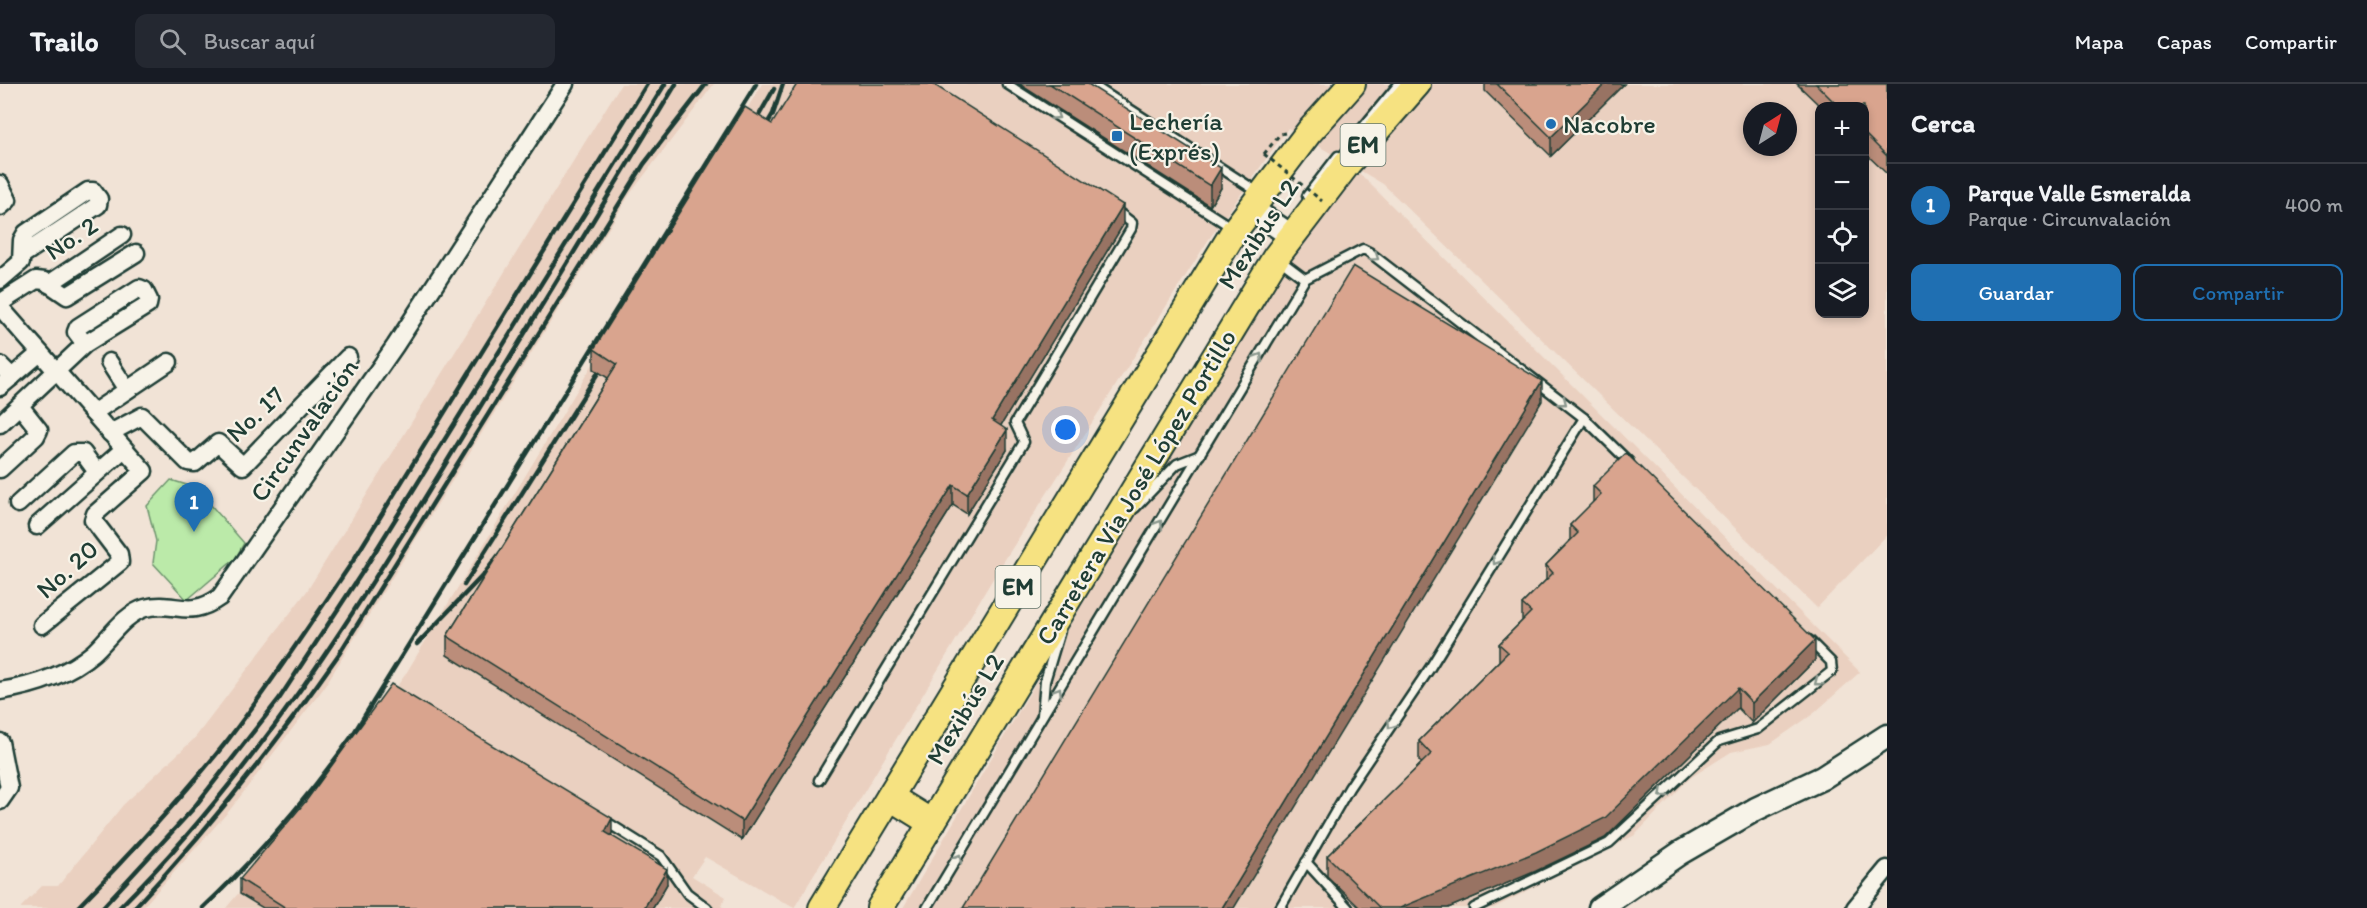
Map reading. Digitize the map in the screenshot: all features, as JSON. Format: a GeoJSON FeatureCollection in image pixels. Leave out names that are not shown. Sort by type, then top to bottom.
{"type":"FeatureCollection","features":[{"type":"Feature","properties":{"kind":"main road","name":"Carretera Vía José López Portillo"},"geometry":{"type":"LineString","coordinates":[[822,908],[897,801],[1251,214],[1352,84]]}},
{"type":"Feature","properties":{"kind":"main road","name":"Carretera Vía José López Portillo"},"geometry":{"type":"LineString","coordinates":[[880,908],[928,821],[1068,598],[1276,257],[1288,228],[1417,84]]}},
{"type":"Feature","properties":{"kind":"main road"},"geometry":{"type":"LineString","coordinates":[[1251,214],[1288,228]]}},
{"type":"Feature","properties":{"kind":"main road"},"geometry":{"type":"LineString","coordinates":[[1601,907],[1680,853],[1756,809],[1822,778],[1887,736]]}},
{"type":"Feature","properties":{"kind":"main road"},"geometry":{"type":"LineString","coordinates":[[897,801],[928,821]]}},
{"type":"Feature","properties":{"kind":"street","name":"Circunvalación"},"geometry":{"type":"LineString","coordinates":[[0,691],[26,687],[61,673],[91,654],[133,614],[145,608],[193,610],[206,607],[220,597],[395,346],[565,84]]}},
{"type":"Feature","properties":{"kind":"street"},"geometry":{"type":"LineString","coordinates":[[0,184],[8,200],[0,207]]}},
{"type":"Feature","properties":{"kind":"street"},"geometry":{"type":"LineString","coordinates":[[0,280],[21,262],[24,254],[22,240],[26,233],[88,191],[93,191],[99,199],[98,205],[24,254]]}},
{"type":"Feature","properties":{"kind":"street","name":"No. 2"},"geometry":{"type":"LineString","coordinates":[[49,284],[122,235]]}},
{"type":"Feature","properties":{"kind":"street","name":"No. 2"},"geometry":{"type":"LineString","coordinates":[[0,305],[36,280],[49,284],[67,296],[136,253]]}},
{"type":"Feature","properties":{"kind":"street"},"geometry":{"type":"LineString","coordinates":[[0,305],[124,449],[37,526]]}},
{"type":"Feature","properties":{"kind":"street"},"geometry":{"type":"LineString","coordinates":[[0,424],[85,344]]}},
{"type":"Feature","properties":{"kind":"street"},"geometry":{"type":"LineString","coordinates":[[4,377],[40,352]]}},
{"type":"Feature","properties":{"kind":"street","name":"No. 17"},"geometry":{"type":"LineString","coordinates":[[110,433],[142,416],[188,462],[195,463],[218,443],[243,466],[348,357]]}},
{"type":"Feature","properties":{"kind":"street"},"geometry":{"type":"LineString","coordinates":[[109,362],[127,390]]}},
{"type":"Feature","properties":{"kind":"street"},"geometry":{"type":"LineString","coordinates":[[93,413],[169,362]]}},
{"type":"Feature","properties":{"kind":"street"},"geometry":{"type":"LineString","coordinates":[[0,469],[36,436],[39,430],[20,406]]}},
{"type":"Feature","properties":{"kind":"street","name":"No. 20"},"geometry":{"type":"LineString","coordinates":[[42,624],[120,562],[119,554],[93,520],[95,514],[144,471],[124,449]]}},
{"type":"Feature","properties":{"kind":"street"},"geometry":{"type":"LineString","coordinates":[[18,504],[74,453],[82,453],[97,472]]}},
{"type":"Feature","properties":{"kind":"street"},"geometry":{"type":"LineString","coordinates":[[0,742],[9,788],[0,801]]}},
{"type":"Feature","properties":{"kind":"street"},"geometry":{"type":"LineString","coordinates":[[1855,908],[1887,869]]}},
{"type":"Feature","properties":{"kind":"lane"},"geometry":{"type":"LineString","coordinates":[[1007,84],[1251,214]]}},
{"type":"Feature","properties":{"kind":"lane"},"geometry":{"type":"LineString","coordinates":[[1091,84],[1251,214]]}},
{"type":"Feature","properties":{"kind":"lane","name":"Mexibús L2"},"geometry":{"type":"LineString","coordinates":[[1251,214],[1361,84]]}},
{"type":"Feature","properties":{"kind":"lane"},"geometry":{"type":"LineString","coordinates":[[1354,137],[1399,84]]}},
{"type":"Feature","properties":{"kind":"lane","name":"Mexibús L2"},"geometry":{"type":"LineString","coordinates":[[1303,201],[1346,146]]}},
{"type":"Feature","properties":{"kind":"lane"},"geometry":{"type":"LineString","coordinates":[[819,780],[1024,442],[1015,423],[1131,229],[1132,223],[1129,219],[1110,207]]}},
{"type":"Feature","properties":{"kind":"lane","name":"Mexibús L2"},"geometry":{"type":"LineString","coordinates":[[904,848],[928,821],[1288,228]]}},
{"type":"Feature","properties":{"kind":"lane"},"geometry":{"type":"LineString","coordinates":[[927,908],[1305,279],[1363,249],[1370,252],[1584,418],[1635,469]]}},
{"type":"Feature","properties":{"kind":"lane"},"geometry":{"type":"LineString","coordinates":[[1276,257],[1305,279]]}},
{"type":"Feature","properties":{"kind":"lane"},"geometry":{"type":"LineString","coordinates":[[1280,908],[1349,788],[1430,668],[1584,418]]}},
{"type":"Feature","properties":{"kind":"lane"},"geometry":{"type":"LineString","coordinates":[[1108,533],[1142,503],[1177,464],[1200,455]]}},
{"type":"Feature","properties":{"kind":"lane"},"geometry":{"type":"LineString","coordinates":[[1042,718],[1045,681],[1068,598]]}},
{"type":"Feature","properties":{"kind":"lane"},"geometry":{"type":"LineString","coordinates":[[1474,908],[1609,843],[1719,741],[1758,729],[1832,671],[1831,662],[1806,637]]}},
{"type":"Feature","properties":{"kind":"lane"},"geometry":{"type":"LineString","coordinates":[[601,819],[661,856],[687,893],[707,908]]}},
{"type":"Feature","properties":{"kind":"lane"},"geometry":{"type":"LineString","coordinates":[[833,908],[881,831]]}},
{"type":"Feature","properties":{"kind":"lane"},"geometry":{"type":"LineString","coordinates":[[1306,862],[1348,908]]}},
{"type":"Feature","properties":{"kind":"path"},"geometry":{"type":"LineString","coordinates":[[1280,134],[1264,154],[1322,201]]}},
{"type":"Feature","properties":{"kind":"shaded area"},"geometry":{"type":"Polygon","coordinates":[[[621,84],[714,84],[630,194],[323,689],[229,811],[142,908],[20,908],[42,886],[58,886],[123,805],[194,739],[307,591],[621,84]]]}},
{"type":"Feature","properties":{"kind":"shaded area"},"geometry":{"type":"Polygon","coordinates":[[[762,84],[1887,84],[1887,535],[1817,608],[1383,184],[1288,128],[1209,239],[997,572],[794,908],[705,857],[692,876],[726,897],[721,906],[724,908],[226,908],[304,815],[405,675],[762,84]]]}},
{"type":"Feature","properties":{"kind":"shaded area"},"geometry":{"type":"Polygon","coordinates":[[[1358,172],[1860,672],[1813,714],[1770,744],[1731,752],[1690,778],[1635,835],[1494,908],[903,908],[1271,284],[1358,172]]]}},
{"type":"Feature","properties":{"kind":"green space"},"geometry":{"type":"Polygon","coordinates":[[[171,480],[196,488],[244,543],[235,559],[187,600],[153,563],[156,541],[147,506],[171,480]]]}},
{"type":"Feature","properties":{"kind":"building"},"geometry":{"type":"Polygon","coordinates":[[[797,84],[933,84],[1123,205],[992,420],[1007,430],[967,494],[953,485],[742,821],[447,636],[617,364],[594,349],[745,107],[772,124],[797,84]]]}},
{"type":"Feature","properties":{"kind":"building"},"geometry":{"type":"Polygon","coordinates":[[[1050,84],[1088,84],[1221,168],[1210,186],[1050,84]]]}},
{"type":"Feature","properties":{"kind":"building"},"geometry":{"type":"Polygon","coordinates":[[[1497,84],[1605,84],[1551,137],[1497,84]]]}},
{"type":"Feature","properties":{"kind":"building"},"geometry":{"type":"Polygon","coordinates":[[[1816,84],[1887,84],[1887,156],[1869,138],[1869,102],[1834,102],[1816,84]]]}},
{"type":"Feature","properties":{"kind":"building"},"geometry":{"type":"Polygon","coordinates":[[[1353,266],[1542,381],[1222,908],[963,908],[1353,266]]]}},
{"type":"Feature","properties":{"kind":"building"},"geometry":{"type":"Polygon","coordinates":[[[1626,453],[1815,640],[1752,703],[1738,688],[1605,818],[1536,852],[1400,908],[1380,908],[1327,856],[1431,754],[1419,741],[1508,652],[1499,644],[1531,612],[1522,604],[1553,573],[1546,565],[1578,533],[1570,525],[1601,494],[1593,486],[1626,453]]]}},
{"type":"Feature","properties":{"kind":"building"},"geometry":{"type":"Polygon","coordinates":[[[391,684],[612,818],[605,832],[667,869],[644,908],[286,908],[240,879],[306,801],[391,684]]]}},
{"type":"Feature","properties":{"kind":"railway"},"geometry":{"type":"LineString","coordinates":[[77,908],[154,827],[209,763],[292,652],[353,561],[647,84]]}},
{"type":"Feature","properties":{"kind":"railway"},"geometry":{"type":"LineString","coordinates":[[102,908],[192,810],[279,699],[365,568],[665,84]]}},
{"type":"Feature","properties":{"kind":"railway"},"geometry":{"type":"LineString","coordinates":[[119,908],[218,799],[262,742],[344,625],[422,503],[676,84]]}},
{"type":"Feature","properties":{"kind":"railway"},"geometry":{"type":"LineString","coordinates":[[134,908],[189,848],[241,785],[339,654],[644,164],[706,84]]}},
{"type":"Feature","properties":{"kind":"railway"},"geometry":{"type":"LineString","coordinates":[[203,908],[282,826],[352,736],[756,84]]}},
{"type":"Feature","properties":{"kind":"railway"},"geometry":{"type":"LineString","coordinates":[[760,136],[773,114],[783,84]]}},
{"type":"Feature","properties":{"kind":"railway"},"geometry":{"type":"LineString","coordinates":[[750,131],[774,89]]}},
{"type":"Feature","properties":{"kind":"railway"},"geometry":{"type":"LineString","coordinates":[[464,585],[608,357]]}},
{"type":"Feature","properties":{"kind":"railway"},"geometry":{"type":"LineString","coordinates":[[417,644],[484,574],[503,549]]}},
{"type":"Feature","properties":{"kind":"place","name":"Nacobre"},"geometry":{"type":"Point","coordinates":[1551,124]}},
{"type":"Feature","properties":{"kind":"place","name":"Lechería (Exprés)"},"geometry":{"type":"Point","coordinates":[1117,136]}},
{"type":"Feature","properties":{"kind":"place","name":"Parque Valle Esmeralda"},"geometry":{"type":"Point","coordinates":[194,532]}}]}
